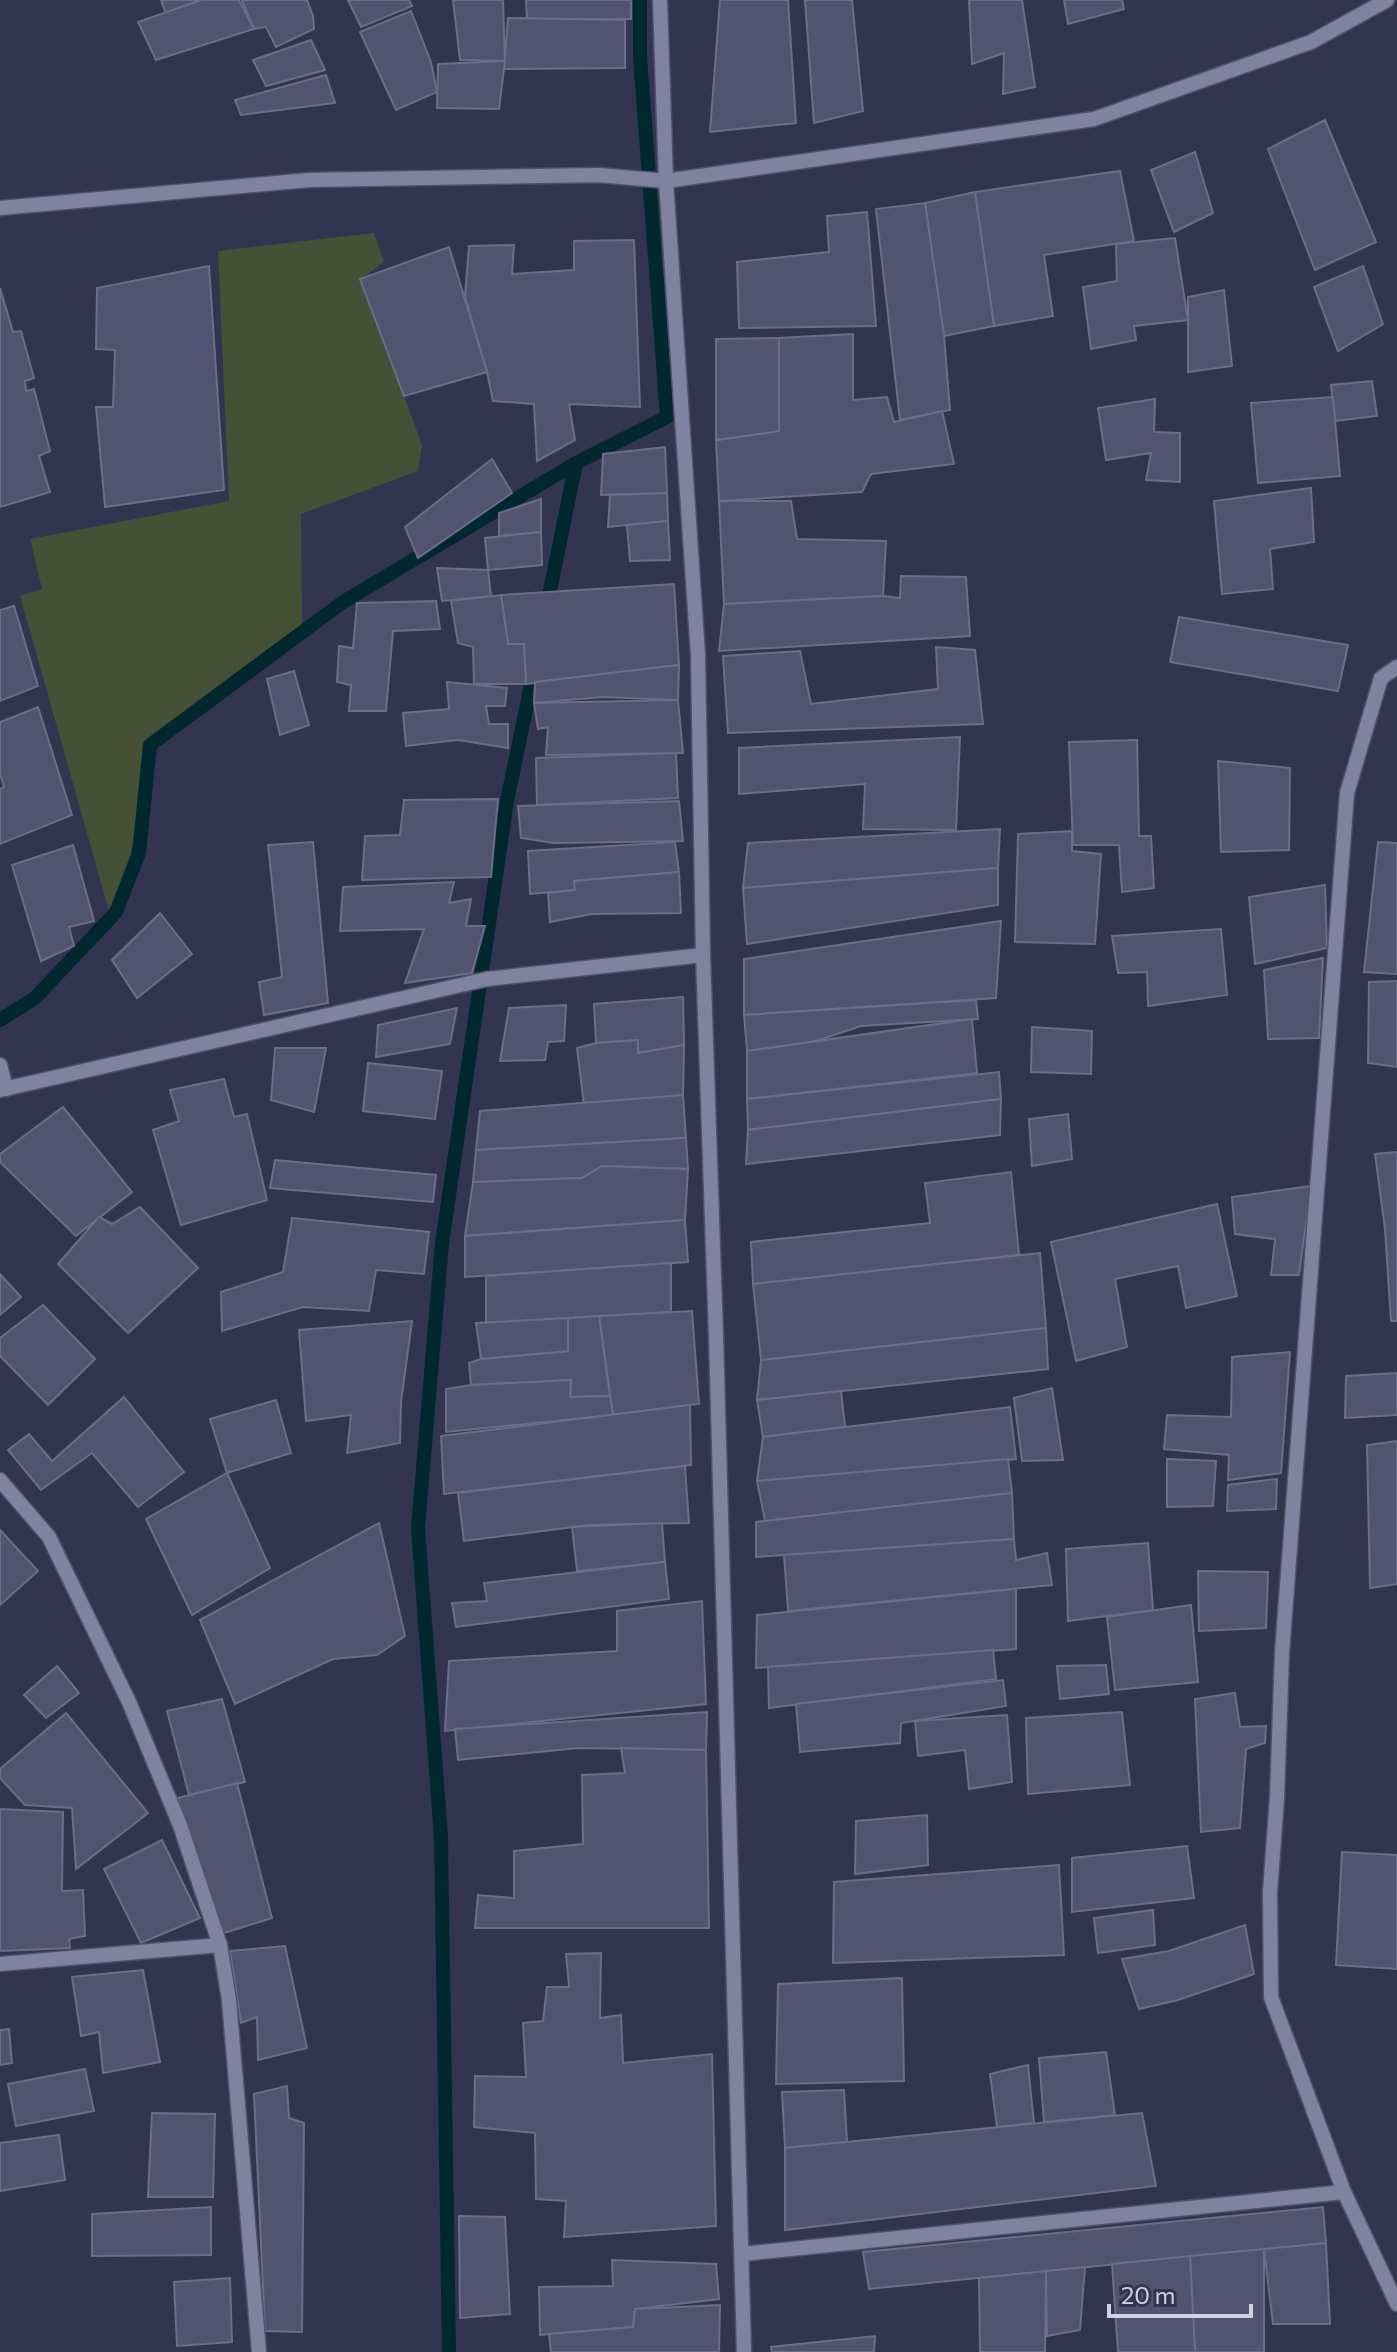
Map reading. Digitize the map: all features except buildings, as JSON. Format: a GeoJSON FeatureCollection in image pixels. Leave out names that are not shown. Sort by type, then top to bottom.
{"type":"FeatureCollection","features":[{"type":"Feature","properties":{"kind":"street"},"geometry":{"type":"LineString","coordinates":[[660,0],[666,181],[698,655],[703,955],[744,2352]]}},
{"type":"Feature","properties":{"kind":"street"},"geometry":{"type":"LineString","coordinates":[[0,208],[309,180],[598,175],[666,181],[1094,119],[1311,42],[1387,0]]}},
{"type":"Feature","properties":{"kind":"street"},"geometry":{"type":"LineString","coordinates":[[1397,667],[1381,678],[1347,793],[1282,1653],[1270,1892],[1271,1997],[1344,2192],[1397,2304]]}},
{"type":"Feature","properties":{"kind":"street"},"geometry":{"type":"LineString","coordinates":[[0,1065],[3,1089],[487,979],[703,955]]}},
{"type":"Feature","properties":{"kind":"street"},"geometry":{"type":"LineString","coordinates":[[0,1480],[49,1537],[129,1702],[180,1825],[220,1945],[229,2000],[259,2352]]}},
{"type":"Feature","properties":{"kind":"street"},"geometry":{"type":"LineString","coordinates":[[0,1964],[220,1945]]}},
{"type":"Feature","properties":{"kind":"street"},"geometry":{"type":"LineString","coordinates":[[742,2254],[1344,2192]]}},
{"type":"Feature","properties":{"kind":"green space"},"geometry":{"type":"Polygon","coordinates":[[[374,233],[384,262],[361,279],[422,445],[418,471],[301,514],[302,625],[144,742],[132,849],[109,911],[20,596],[42,589],[30,539],[229,501],[218,251],[374,233]]]}},
{"type":"Feature","properties":{"kind":"waterway"},"geometry":{"type":"LineString","coordinates":[[546,610],[576,463],[667,417],[640,57],[640,0]]}},
{"type":"Feature","properties":{"kind":"waterway"},"geometry":{"type":"LineString","coordinates":[[0,1020],[35,998],[116,912],[139,853],[150,745],[343,602],[576,463]]}},
{"type":"Feature","properties":{"kind":"waterway"},"geometry":{"type":"LineString","coordinates":[[449,2352],[441,1837],[418,1528],[442,1243],[507,801],[535,666]]}}]}
